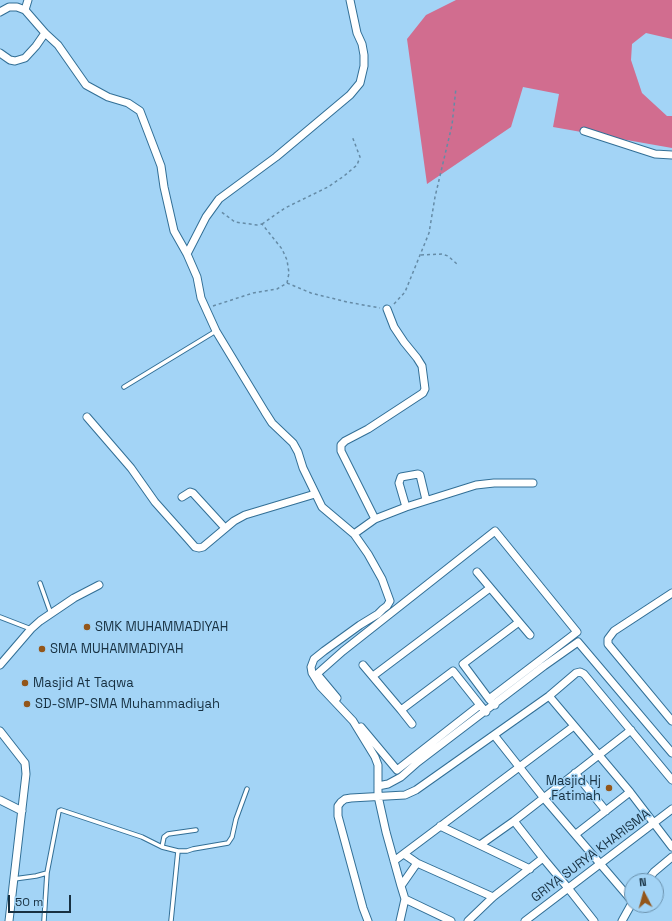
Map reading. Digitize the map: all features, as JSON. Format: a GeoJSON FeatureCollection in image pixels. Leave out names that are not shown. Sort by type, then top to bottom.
{"type":"FeatureCollection","features":[{"type":"Feature","properties":{"kind":"street"},"geometry":{"type":"LineString","coordinates":[[25,10],[28,0]]}},
{"type":"Feature","properties":{"kind":"street"},"geometry":{"type":"LineString","coordinates":[[187,254],[213,206],[219,199],[276,157],[345,100],[360,83],[364,66],[364,55],[362,44],[357,33],[350,0]]}},
{"type":"Feature","properties":{"kind":"street"},"geometry":{"type":"LineString","coordinates":[[0,12],[9,7],[25,10],[45,33],[58,45],[86,84],[108,97],[128,104],[140,112],[161,166],[174,230],[197,277],[206,310],[216,331],[272,423],[292,442],[298,452],[303,468],[322,507],[354,534],[368,554],[382,579],[390,601],[387,606],[314,659],[312,662],[311,671],[320,686],[353,722],[371,750],[378,765],[378,796],[386,832],[405,899],[400,921]]}},
{"type":"Feature","properties":{"kind":"street"},"geometry":{"type":"LineString","coordinates":[[0,54],[10,60],[15,61],[25,58],[45,33]]}},
{"type":"Feature","properties":{"kind":"street"},"geometry":{"type":"LineString","coordinates":[[584,131],[655,154],[672,155]]}},
{"type":"Feature","properties":{"kind":"street"},"geometry":{"type":"LineString","coordinates":[[375,519],[342,452],[341,445],[345,441],[368,429],[423,393],[425,389],[422,366],[394,327],[387,309]]}},
{"type":"Feature","properties":{"kind":"street"},"geometry":{"type":"LineString","coordinates":[[87,417],[131,468],[156,502],[195,547],[203,547],[234,521],[245,516],[315,494]]}},
{"type":"Feature","properties":{"kind":"street"},"geometry":{"type":"LineString","coordinates":[[406,507],[399,483],[401,477],[418,474],[420,475],[426,500]]}},
{"type":"Feature","properties":{"kind":"street"},"geometry":{"type":"LineString","coordinates":[[354,534],[375,519],[426,500],[483,484],[533,482]]}},
{"type":"Feature","properties":{"kind":"street"},"geometry":{"type":"LineString","coordinates":[[182,497],[190,492],[193,493],[225,528]]}},
{"type":"Feature","properties":{"kind":"street"},"geometry":{"type":"LineString","coordinates":[[378,786],[388,784],[402,777],[418,762],[486,712],[492,702],[577,632],[495,531],[343,651],[317,674],[397,770],[478,702],[484,692]]}},
{"type":"Feature","properties":{"kind":"street"},"geometry":{"type":"LineString","coordinates":[[477,572],[530,635]]}},
{"type":"Feature","properties":{"kind":"street"},"geometry":{"type":"LineString","coordinates":[[0,665],[40,620],[99,584]]}},
{"type":"Feature","properties":{"kind":"street"},"geometry":{"type":"LineString","coordinates":[[373,676],[490,588]]}},
{"type":"Feature","properties":{"kind":"street"},"geometry":{"type":"LineString","coordinates":[[672,593],[614,631],[608,639],[608,644],[672,721]]}},
{"type":"Feature","properties":{"kind":"street"},"geometry":{"type":"LineString","coordinates":[[400,710],[518,622]]}},
{"type":"Feature","properties":{"kind":"street"},"geometry":{"type":"LineString","coordinates":[[492,702],[578,642],[672,753]]}},
{"type":"Feature","properties":{"kind":"street"},"geometry":{"type":"LineString","coordinates":[[463,664],[492,702]]}},
{"type":"Feature","properties":{"kind":"street"},"geometry":{"type":"LineString","coordinates":[[363,665],[412,724]]}},
{"type":"Feature","properties":{"kind":"street"},"geometry":{"type":"LineString","coordinates":[[454,671],[486,712]]}},
{"type":"Feature","properties":{"kind":"street"},"geometry":{"type":"LineString","coordinates":[[368,921],[363,908],[337,810],[338,806],[345,799],[410,794],[549,696],[578,672],[582,672],[672,780]]}},
{"type":"Feature","properties":{"kind":"street"},"geometry":{"type":"LineString","coordinates":[[549,696],[630,792],[672,847]]}},
{"type":"Feature","properties":{"kind":"street"},"geometry":{"type":"LineString","coordinates":[[394,861],[574,726]]}},
{"type":"Feature","properties":{"kind":"street"},"geometry":{"type":"LineString","coordinates":[[480,845],[514,821],[631,730]]}},
{"type":"Feature","properties":{"kind":"street"},"geometry":{"type":"LineString","coordinates":[[0,731],[25,763],[26,774],[9,921]]}},
{"type":"Feature","properties":{"kind":"street"},"geometry":{"type":"LineString","coordinates":[[494,735],[519,768],[624,892]]}},
{"type":"Feature","properties":{"kind":"street"},"geometry":{"type":"LineString","coordinates":[[575,773],[606,811]]}},
{"type":"Feature","properties":{"kind":"street"},"geometry":{"type":"LineString","coordinates":[[576,834],[630,792]]}},
{"type":"Feature","properties":{"kind":"street"},"geometry":{"type":"LineString","coordinates":[[0,800],[22,812]]}},
{"type":"Feature","properties":{"kind":"street","name":"GRIYA SURYA KHARISMA"},"geometry":{"type":"LineString","coordinates":[[525,921],[672,809]]}},
{"type":"Feature","properties":{"kind":"street"},"geometry":{"type":"LineString","coordinates":[[514,821],[594,921]]}},
{"type":"Feature","properties":{"kind":"street"},"geometry":{"type":"LineString","coordinates":[[440,826],[530,869]]}},
{"type":"Feature","properties":{"kind":"street"},"geometry":{"type":"LineString","coordinates":[[404,854],[417,863],[493,897]]}},
{"type":"Feature","properties":{"kind":"street"},"geometry":{"type":"LineString","coordinates":[[653,873],[672,857]]}},
{"type":"Feature","properties":{"kind":"street"},"geometry":{"type":"LineString","coordinates":[[468,921],[493,897],[543,858]]}},
{"type":"Feature","properties":{"kind":"street"},"geometry":{"type":"LineString","coordinates":[[401,886],[417,863]]}},
{"type":"Feature","properties":{"kind":"street"},"geometry":{"type":"LineString","coordinates":[[405,899],[451,921]]}},
{"type":"Feature","properties":{"kind":"lane"},"geometry":{"type":"LineString","coordinates":[[124,387],[216,331]]}},
{"type":"Feature","properties":{"kind":"lane"},"geometry":{"type":"LineString","coordinates":[[40,583],[51,614]]}},
{"type":"Feature","properties":{"kind":"lane"},"geometry":{"type":"LineString","coordinates":[[0,617],[31,629]]}},
{"type":"Feature","properties":{"kind":"lane"},"geometry":{"type":"LineString","coordinates":[[44,921],[47,873],[58,812],[61,810],[142,837],[162,847],[178,851],[187,851],[228,844],[236,826],[236,819],[247,789]]}},
{"type":"Feature","properties":{"kind":"lane"},"geometry":{"type":"LineString","coordinates":[[162,847],[164,837],[168,834],[196,830]]}},
{"type":"Feature","properties":{"kind":"lane"},"geometry":{"type":"LineString","coordinates":[[171,921],[178,851]]}},
{"type":"Feature","properties":{"kind":"lane"},"geometry":{"type":"LineString","coordinates":[[14,879],[47,873]]}},
{"type":"Feature","properties":{"kind":"path"},"geometry":{"type":"LineString","coordinates":[[206,310],[234,298],[276,289],[287,283],[318,295],[387,309],[398,301],[405,292],[429,233],[435,198],[452,125],[456,88]]}},
{"type":"Feature","properties":{"kind":"path"},"geometry":{"type":"LineString","coordinates":[[213,206],[235,222],[257,226],[262,224],[285,208],[328,187],[357,165],[360,157],[352,136]]}},
{"type":"Feature","properties":{"kind":"path"},"geometry":{"type":"LineString","coordinates":[[262,224],[282,249],[287,260],[289,273],[287,283]]}},
{"type":"Feature","properties":{"kind":"path"},"geometry":{"type":"LineString","coordinates":[[421,255],[442,254],[448,256],[457,264]]}},
{"type":"Feature","properties":{"kind":"shaded area"},"geometry":{"type":"Polygon","coordinates":[[[456,0],[672,0],[672,39],[646,33],[632,44],[631,60],[642,93],[667,116],[672,116],[672,148],[553,127],[559,94],[523,87],[511,127],[427,184],[407,39],[426,15],[456,0]]]}},
{"type":"Feature","properties":{"kind":"place","name":"SMK MUHAMMADIYAH"},"geometry":{"type":"Point","coordinates":[87,627]}},
{"type":"Feature","properties":{"kind":"place","name":"SMA MUHAMMADIYAH"},"geometry":{"type":"Point","coordinates":[42,649]}},
{"type":"Feature","properties":{"kind":"place","name":"Masjid At Taqwa"},"geometry":{"type":"Point","coordinates":[25,683]}},
{"type":"Feature","properties":{"kind":"place","name":"SD-SMP-SMA Muhammadiyah"},"geometry":{"type":"Point","coordinates":[27,704]}},
{"type":"Feature","properties":{"kind":"place","name":"Masjid Hj Fatimah"},"geometry":{"type":"Point","coordinates":[609,788]}}]}
